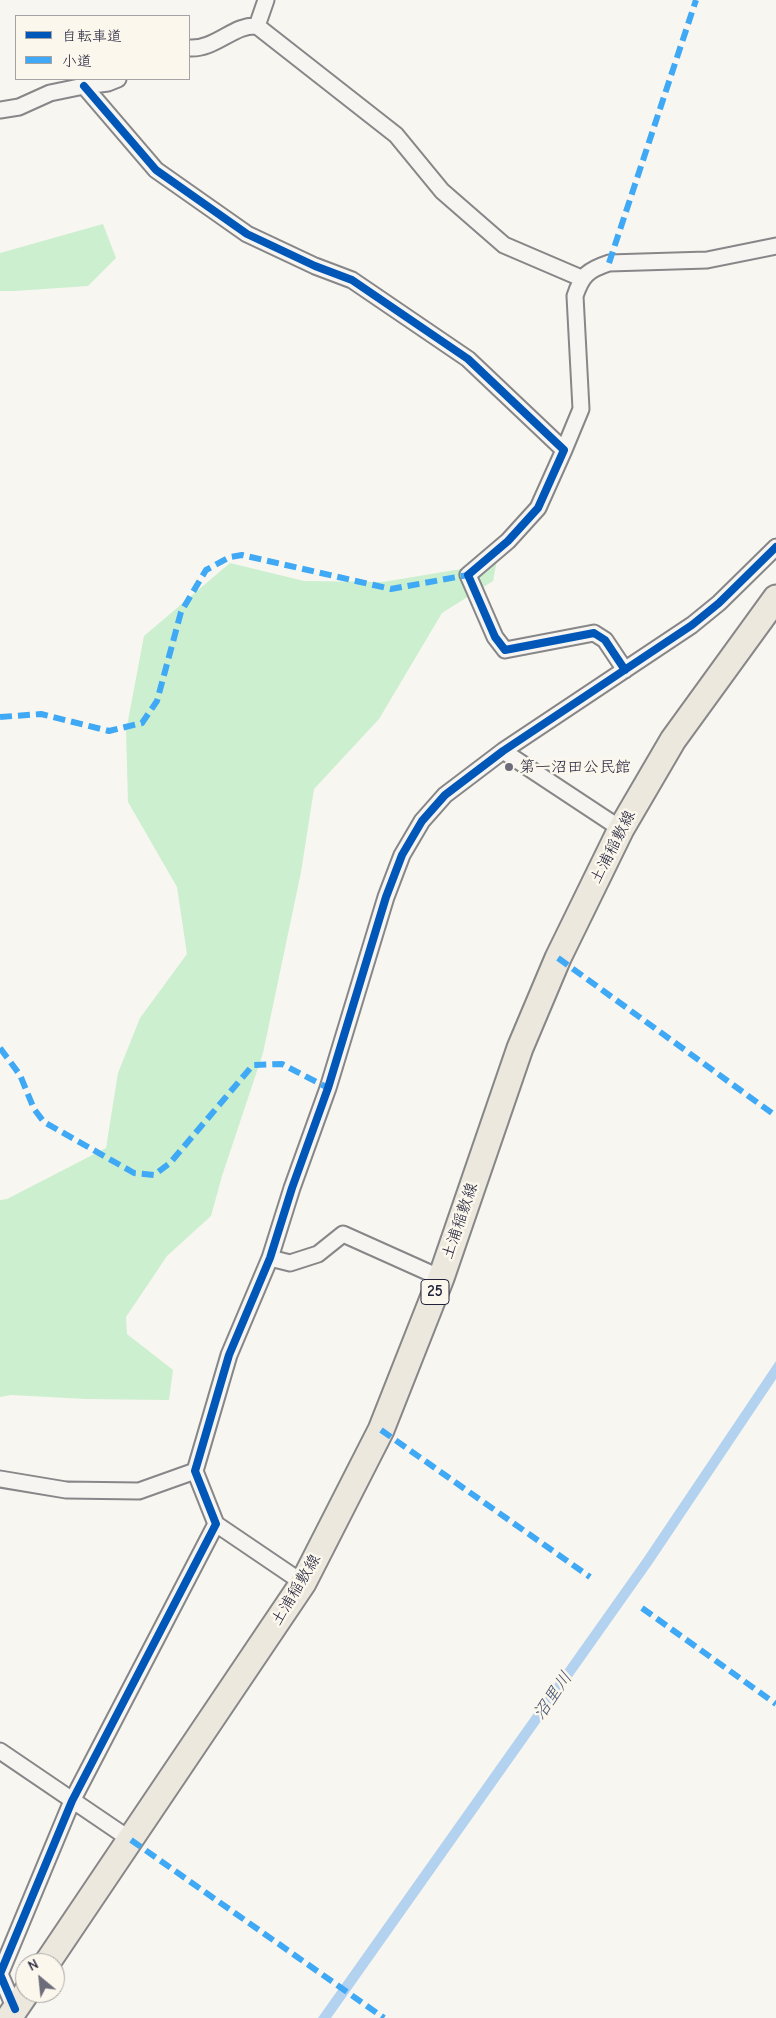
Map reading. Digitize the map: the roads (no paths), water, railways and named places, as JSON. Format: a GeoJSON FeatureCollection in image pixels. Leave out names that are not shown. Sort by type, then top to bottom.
{"type":"FeatureCollection","features":[{"type":"Feature","properties":{"kind":"main road","name":"土浦稲敷線"},"geometry":{"type":"LineString","coordinates":[[54,1953],[303,1583],[381,1430],[441,1278],[520,1048],[558,958],[621,829],[673,740],[776,598]]}},
{"type":"Feature","properties":{"kind":"street"},"geometry":{"type":"LineString","coordinates":[[257,26],[266,0]]}},
{"type":"Feature","properties":{"kind":"street"},"geometry":{"type":"LineString","coordinates":[[190,48],[208,46],[249,26],[257,26],[396,135],[442,191],[504,245],[582,278]]}},
{"type":"Feature","properties":{"kind":"street"},"geometry":{"type":"LineString","coordinates":[[0,110],[19,107],[50,94],[116,80]]}},
{"type":"Feature","properties":{"kind":"street"},"geometry":{"type":"LineString","coordinates":[[84,86],[156,170],[247,234],[315,266],[352,280],[468,358],[564,450]]}},
{"type":"Feature","properties":{"kind":"street"},"geometry":{"type":"LineString","coordinates":[[625,670],[605,640],[594,633],[505,650],[495,637],[468,574],[508,541],[538,508],[581,409],[575,296],[582,278],[596,267],[609,263],[707,260],[776,246]]}},
{"type":"Feature","properties":{"kind":"street"},"geometry":{"type":"LineString","coordinates":[[303,1583],[216,1524],[195,1471],[229,1354],[270,1258],[292,1188],[328,1088],[386,897],[402,855],[422,822],[445,795],[503,751],[692,625],[719,603],[776,547]]}},
{"type":"Feature","properties":{"kind":"street"},"geometry":{"type":"LineString","coordinates":[[503,751],[621,829]]}},
{"type":"Feature","properties":{"kind":"street"},"geometry":{"type":"LineString","coordinates":[[270,1258],[290,1263],[318,1254],[343,1234],[441,1278]]}},
{"type":"Feature","properties":{"kind":"street"},"geometry":{"type":"LineString","coordinates":[[0,1479],[66,1490],[138,1491],[195,1471]]}},
{"type":"Feature","properties":{"kind":"street"},"geometry":{"type":"LineString","coordinates":[[16,2007],[0,1974],[72,1801],[216,1524]]}},
{"type":"Feature","properties":{"kind":"street"},"geometry":{"type":"LineString","coordinates":[[0,1751],[131,1840]]}},
{"type":"Feature","properties":{"kind":"water","name":"沼里川"},"geometry":{"type":"Polygon","coordinates":[[[776,1361],[776,1379],[652,1564],[331,2018],[318,2018],[643,1559],[776,1361]]]}},
{"type":"Feature","properties":{"kind":"place","name":"第一沼田公民館"},"geometry":{"type":"Point","coordinates":[509,767]}}]}
